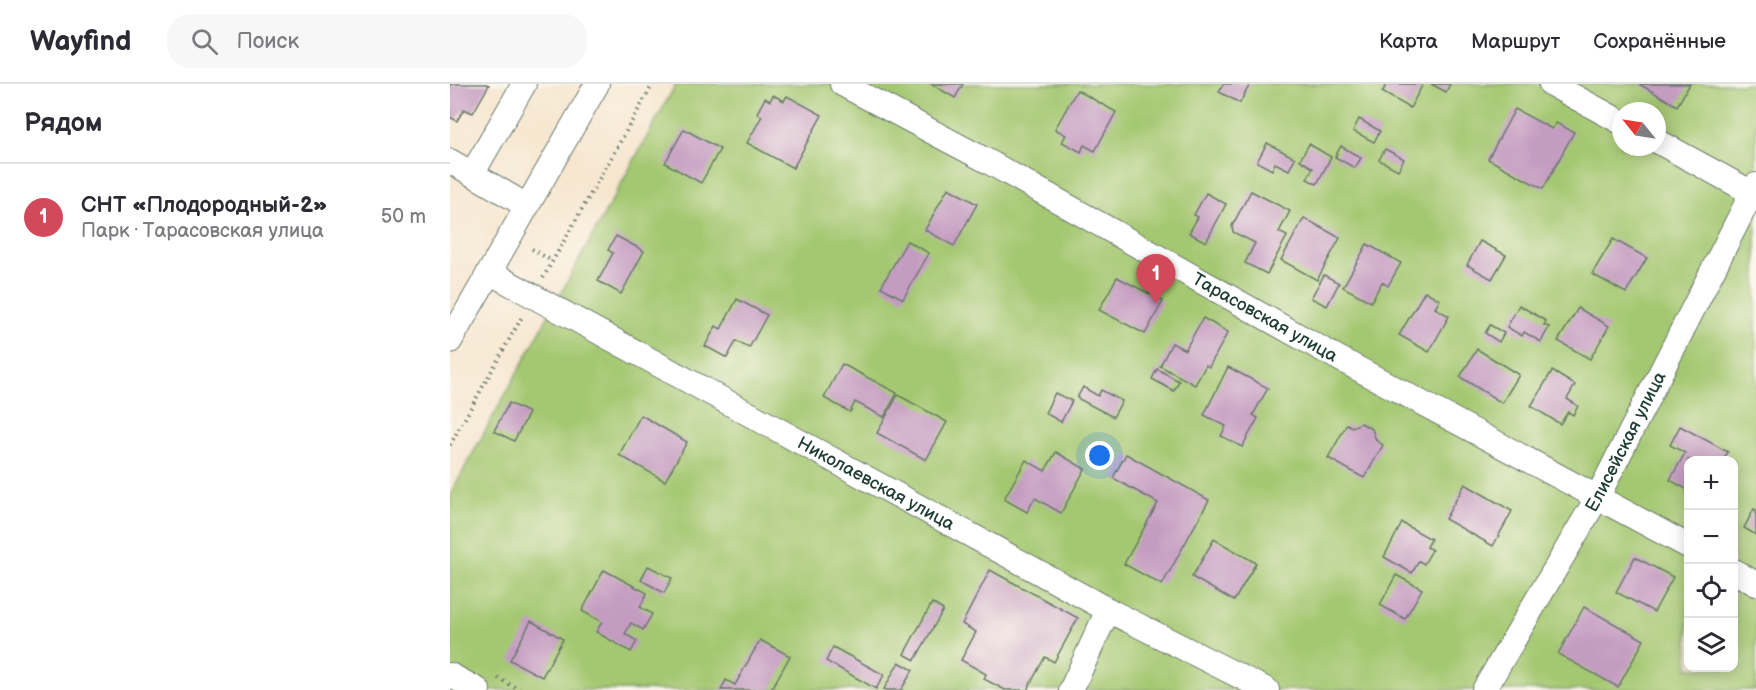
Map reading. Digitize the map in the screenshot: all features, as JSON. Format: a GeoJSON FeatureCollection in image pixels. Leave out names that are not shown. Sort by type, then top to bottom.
{"type":"FeatureCollection","features":[{"type":"Feature","properties":{"kind":"street"},"geometry":{"type":"LineString","coordinates":[[472,174],[524,84]]}},
{"type":"Feature","properties":{"kind":"street"},"geometry":{"type":"LineString","coordinates":[[450,342],[597,84]]}},
{"type":"Feature","properties":{"kind":"street","name":"Тарасовская улица"},"geometry":{"type":"LineString","coordinates":[[842,84],[989,162],[1327,352],[1684,543]]}},
{"type":"Feature","properties":{"kind":"street"},"geometry":{"type":"LineString","coordinates":[[1551,84],[1612,117]]}},
{"type":"Feature","properties":{"kind":"street"},"geometry":{"type":"LineString","coordinates":[[1666,146],[1755,191]]}},
{"type":"Feature","properties":{"kind":"street"},"geometry":{"type":"LineString","coordinates":[[450,161],[527,206]]}},
{"type":"Feature","properties":{"kind":"street","name":"Елисейская улица"},"geometry":{"type":"LineString","coordinates":[[1484,690],[1597,498],[1755,191]]}},
{"type":"Feature","properties":{"kind":"street","name":"Николаевская улица"},"geometry":{"type":"LineString","coordinates":[[489,272],[1108,610],[1267,690]]}},
{"type":"Feature","properties":{"kind":"street"},"geometry":{"type":"LineString","coordinates":[[1738,573],[1756,584]]}},
{"type":"Feature","properties":{"kind":"street"},"geometry":{"type":"LineString","coordinates":[[1071,690],[1108,610]]}},
{"type":"Feature","properties":{"kind":"street"},"geometry":{"type":"LineString","coordinates":[[450,675],[478,690]]}},
{"type":"Feature","properties":{"kind":"path"},"geometry":{"type":"LineString","coordinates":[[540,284],[653,84]]}},
{"type":"Feature","properties":{"kind":"path"},"geometry":{"type":"LineString","coordinates":[[532,249],[552,261]]}},
{"type":"Feature","properties":{"kind":"path"},"geometry":{"type":"LineString","coordinates":[[450,445],[526,309]]}},
{"type":"Feature","properties":{"kind":"green space"},"geometry":{"type":"Polygon","coordinates":[[[676,84],[1756,84],[1756,690],[450,690],[450,495],[676,84]]]}},
{"type":"Feature","properties":{"kind":"building"},"geometry":{"type":"Polygon","coordinates":[[[450,84],[489,85],[473,113],[464,109],[457,121],[450,117],[450,84]]]}},
{"type":"Feature","properties":{"kind":"building"},"geometry":{"type":"Polygon","coordinates":[[[931,84],[963,84],[955,98],[931,84]]]}},
{"type":"Feature","properties":{"kind":"building"},"geometry":{"type":"Polygon","coordinates":[[[1223,84],[1250,84],[1240,103],[1219,92],[1223,84]]]}},
{"type":"Feature","properties":{"kind":"building"},"geometry":{"type":"Polygon","coordinates":[[[1387,84],[1423,84],[1410,108],[1382,92],[1387,84]]]}},
{"type":"Feature","properties":{"kind":"building"},"geometry":{"type":"Polygon","coordinates":[[[1431,84],[1450,84],[1446,92],[1431,84]]]}},
{"type":"Feature","properties":{"kind":"building"},"geometry":{"type":"Polygon","coordinates":[[[1639,84],[1690,84],[1677,106],[1639,84]]]}},
{"type":"Feature","properties":{"kind":"building"},"geometry":{"type":"Polygon","coordinates":[[[1077,90],[1116,112],[1095,151],[1084,145],[1081,152],[1062,142],[1066,135],[1055,129],[1077,90]]]}},
{"type":"Feature","properties":{"kind":"building"},"geometry":{"type":"Polygon","coordinates":[[[773,95],[784,101],[787,96],[822,115],[793,168],[747,143],[762,116],[757,113],[765,98],[770,101],[773,95]]]}},
{"type":"Feature","properties":{"kind":"building"},"geometry":{"type":"Polygon","coordinates":[[[1515,109],[1552,129],[1556,123],[1574,132],[1543,189],[1488,159],[1515,109]]]}},
{"type":"Feature","properties":{"kind":"building"},"geometry":{"type":"Polygon","coordinates":[[[1359,119],[1380,131],[1374,142],[1353,131],[1359,119]]]}},
{"type":"Feature","properties":{"kind":"building"},"geometry":{"type":"Polygon","coordinates":[[[684,129],[720,149],[701,183],[665,163],[684,129]]]}},
{"type":"Feature","properties":{"kind":"building"},"geometry":{"type":"Polygon","coordinates":[[[1267,143],[1295,158],[1289,170],[1275,163],[1272,170],[1257,162],[1267,143]]]}},
{"type":"Feature","properties":{"kind":"building"},"geometry":{"type":"Polygon","coordinates":[[[1309,144],[1331,157],[1317,184],[1307,179],[1313,168],[1300,160],[1309,144]]]}},
{"type":"Feature","properties":{"kind":"building"},"geometry":{"type":"Polygon","coordinates":[[[1341,146],[1361,158],[1355,168],[1335,157],[1341,146]]]}},
{"type":"Feature","properties":{"kind":"building"},"geometry":{"type":"Polygon","coordinates":[[[1385,149],[1404,159],[1398,170],[1379,160],[1385,149]]]}},
{"type":"Feature","properties":{"kind":"building"},"geometry":{"type":"Polygon","coordinates":[[[948,188],[977,204],[954,246],[925,230],[948,188]]]}},
{"type":"Feature","properties":{"kind":"building"},"geometry":{"type":"Polygon","coordinates":[[[1251,191],[1290,211],[1279,232],[1287,236],[1267,274],[1245,263],[1255,243],[1233,232],[1232,226],[1251,191]]]}},
{"type":"Feature","properties":{"kind":"building"},"geometry":{"type":"Polygon","coordinates":[[[1206,193],[1226,204],[1206,242],[1189,233],[1198,217],[1194,215],[1206,193]]]}},
{"type":"Feature","properties":{"kind":"building"},"geometry":{"type":"Polygon","coordinates":[[[1304,218],[1340,238],[1317,280],[1281,260],[1304,218]]]}},
{"type":"Feature","properties":{"kind":"building"},"geometry":{"type":"Polygon","coordinates":[[[616,236],[644,251],[621,294],[598,281],[613,253],[608,250],[616,236]]]}},
{"type":"Feature","properties":{"kind":"building"},"geometry":{"type":"Polygon","coordinates":[[[1613,239],[1647,258],[1626,293],[1592,274],[1613,239]]]}},
{"type":"Feature","properties":{"kind":"building"},"geometry":{"type":"Polygon","coordinates":[[[907,241],[929,253],[903,299],[881,287],[907,241]]]}},
{"type":"Feature","properties":{"kind":"building"},"geometry":{"type":"Polygon","coordinates":[[[1480,241],[1506,255],[1492,279],[1467,265],[1480,241]]]}},
{"type":"Feature","properties":{"kind":"building"},"geometry":{"type":"Polygon","coordinates":[[[1367,244],[1401,263],[1388,286],[1382,282],[1371,302],[1343,287],[1367,244]]]}},
{"type":"Feature","properties":{"kind":"building"},"geometry":{"type":"Polygon","coordinates":[[[1324,275],[1339,283],[1327,306],[1311,298],[1324,275]]]}},
{"type":"Feature","properties":{"kind":"building"},"geometry":{"type":"Polygon","coordinates":[[[1117,277],[1163,301],[1145,334],[1099,310],[1117,277]]]}},
{"type":"Feature","properties":{"kind":"building"},"geometry":{"type":"Polygon","coordinates":[[[1425,291],[1440,300],[1435,308],[1449,316],[1429,352],[1399,335],[1425,291]]]}},
{"type":"Feature","properties":{"kind":"building"},"geometry":{"type":"Polygon","coordinates":[[[737,299],[767,315],[749,348],[736,341],[727,358],[705,346],[716,326],[721,329],[737,299]]]}},
{"type":"Feature","properties":{"kind":"building"},"geometry":{"type":"Polygon","coordinates":[[[1519,305],[1546,321],[1544,325],[1549,327],[1541,342],[1524,332],[1522,336],[1507,327],[1519,305]]]}},
{"type":"Feature","properties":{"kind":"building"},"geometry":{"type":"Polygon","coordinates":[[[1578,308],[1609,326],[1590,359],[1558,341],[1578,308]]]}},
{"type":"Feature","properties":{"kind":"building"},"geometry":{"type":"Polygon","coordinates":[[[1203,318],[1228,332],[1209,367],[1206,365],[1195,385],[1160,366],[1172,343],[1185,350],[1203,318]]]}},
{"type":"Feature","properties":{"kind":"building"},"geometry":{"type":"Polygon","coordinates":[[[1490,325],[1504,333],[1499,342],[1485,333],[1490,325]]]}},
{"type":"Feature","properties":{"kind":"building"},"geometry":{"type":"Polygon","coordinates":[[[1477,349],[1519,375],[1502,403],[1460,377],[1477,349]]]}},
{"type":"Feature","properties":{"kind":"building"},"geometry":{"type":"Polygon","coordinates":[[[842,364],[897,393],[884,417],[855,402],[850,412],[824,398],[842,364]]]}},
{"type":"Feature","properties":{"kind":"building"},"geometry":{"type":"Polygon","coordinates":[[[1228,367],[1268,388],[1253,415],[1258,418],[1242,447],[1221,436],[1226,426],[1204,415],[1228,367]]]}},
{"type":"Feature","properties":{"kind":"building"},"geometry":{"type":"Polygon","coordinates":[[[1157,369],[1179,381],[1174,391],[1152,379],[1157,369]]]}},
{"type":"Feature","properties":{"kind":"building"},"geometry":{"type":"Polygon","coordinates":[[[1552,371],[1575,385],[1567,399],[1578,406],[1573,415],[1568,412],[1560,424],[1531,406],[1552,371]]]}},
{"type":"Feature","properties":{"kind":"building"},"geometry":{"type":"Polygon","coordinates":[[[1083,387],[1098,396],[1101,390],[1122,401],[1113,417],[1077,398],[1083,387]]]}},
{"type":"Feature","properties":{"kind":"building"},"geometry":{"type":"Polygon","coordinates":[[[1055,393],[1072,401],[1061,422],[1045,413],[1055,393]]]}},
{"type":"Feature","properties":{"kind":"building"},"geometry":{"type":"Polygon","coordinates":[[[898,395],[947,422],[926,460],[877,433],[898,395]]]}},
{"type":"Feature","properties":{"kind":"building"},"geometry":{"type":"Polygon","coordinates":[[[509,403],[529,413],[514,441],[494,431],[509,403]]]}},
{"type":"Feature","properties":{"kind":"building"},"geometry":{"type":"Polygon","coordinates":[[[641,415],[687,442],[665,481],[619,455],[641,415]]]}},
{"type":"Feature","properties":{"kind":"building"},"geometry":{"type":"Polygon","coordinates":[[[1361,423],[1372,429],[1376,440],[1383,445],[1364,478],[1328,458],[1347,424],[1352,427],[1361,423]]]}},
{"type":"Feature","properties":{"kind":"building"},"geometry":{"type":"Polygon","coordinates":[[[1680,426],[1728,452],[1726,456],[1684,456],[1684,488],[1670,480],[1685,453],[1670,445],[1680,426]]]}},
{"type":"Feature","properties":{"kind":"building"},"geometry":{"type":"Polygon","coordinates":[[[1056,452],[1085,469],[1061,513],[1035,498],[1027,512],[1004,499],[1026,460],[1045,471],[1056,452]]]}},
{"type":"Feature","properties":{"kind":"building"},"geometry":{"type":"Polygon","coordinates":[[[1126,454],[1209,500],[1162,585],[1124,564],[1158,503],[1113,478],[1126,454]]]}},
{"type":"Feature","properties":{"kind":"building"},"geometry":{"type":"Polygon","coordinates":[[[1465,484],[1512,511],[1493,546],[1445,519],[1465,484]]]}},
{"type":"Feature","properties":{"kind":"building"},"geometry":{"type":"Polygon","coordinates":[[[1754,509],[1756,510],[1756,535],[1744,528],[1754,509]]]}},
{"type":"Feature","properties":{"kind":"building"},"geometry":{"type":"Polygon","coordinates":[[[1402,523],[1431,539],[1427,547],[1432,550],[1424,564],[1419,561],[1412,573],[1384,557],[1402,523]]]}},
{"type":"Feature","properties":{"kind":"building"},"geometry":{"type":"Polygon","coordinates":[[[1214,539],[1256,563],[1234,601],[1192,577],[1214,539]]]}},
{"type":"Feature","properties":{"kind":"building"},"geometry":{"type":"Polygon","coordinates":[[[1635,557],[1673,577],[1654,612],[1616,592],[1635,557]]]}},
{"type":"Feature","properties":{"kind":"building"},"geometry":{"type":"Polygon","coordinates":[[[648,566],[672,578],[664,593],[641,580],[648,566]]]}},
{"type":"Feature","properties":{"kind":"building"},"geometry":{"type":"Polygon","coordinates":[[[604,570],[647,593],[640,607],[652,614],[643,630],[631,623],[625,634],[637,641],[631,652],[596,632],[602,622],[582,611],[604,570]]]}},
{"type":"Feature","properties":{"kind":"building"},"geometry":{"type":"Polygon","coordinates":[[[990,570],[1078,618],[1054,662],[1045,657],[1027,690],[1005,690],[984,679],[986,674],[961,660],[976,632],[962,624],[990,570]]]}},
{"type":"Feature","properties":{"kind":"building"},"geometry":{"type":"Polygon","coordinates":[[[1396,575],[1422,589],[1405,619],[1380,605],[1396,575]]]}},
{"type":"Feature","properties":{"kind":"building"},"geometry":{"type":"Polygon","coordinates":[[[932,603],[943,610],[915,660],[904,654],[932,603]]]}},
{"type":"Feature","properties":{"kind":"building"},"geometry":{"type":"Polygon","coordinates":[[[1584,607],[1644,640],[1618,687],[1558,654],[1584,607]]]}},
{"type":"Feature","properties":{"kind":"building"},"geometry":{"type":"Polygon","coordinates":[[[531,621],[563,639],[542,677],[510,660],[531,621]]]}},
{"type":"Feature","properties":{"kind":"building"},"geometry":{"type":"Polygon","coordinates":[[[760,640],[790,656],[771,690],[721,690],[726,680],[735,685],[760,640]]]}},
{"type":"Feature","properties":{"kind":"building"},"geometry":{"type":"Polygon","coordinates":[[[833,647],[884,675],[876,689],[826,661],[833,647]]]}},
{"type":"Feature","properties":{"kind":"building"},"geometry":{"type":"Polygon","coordinates":[[[899,662],[913,670],[901,690],[884,689],[899,662]]]}},
{"type":"Feature","properties":{"kind":"place","name":"СНТ «Плодородный-2»"},"geometry":{"type":"Point","coordinates":[1156,304]}}]}
